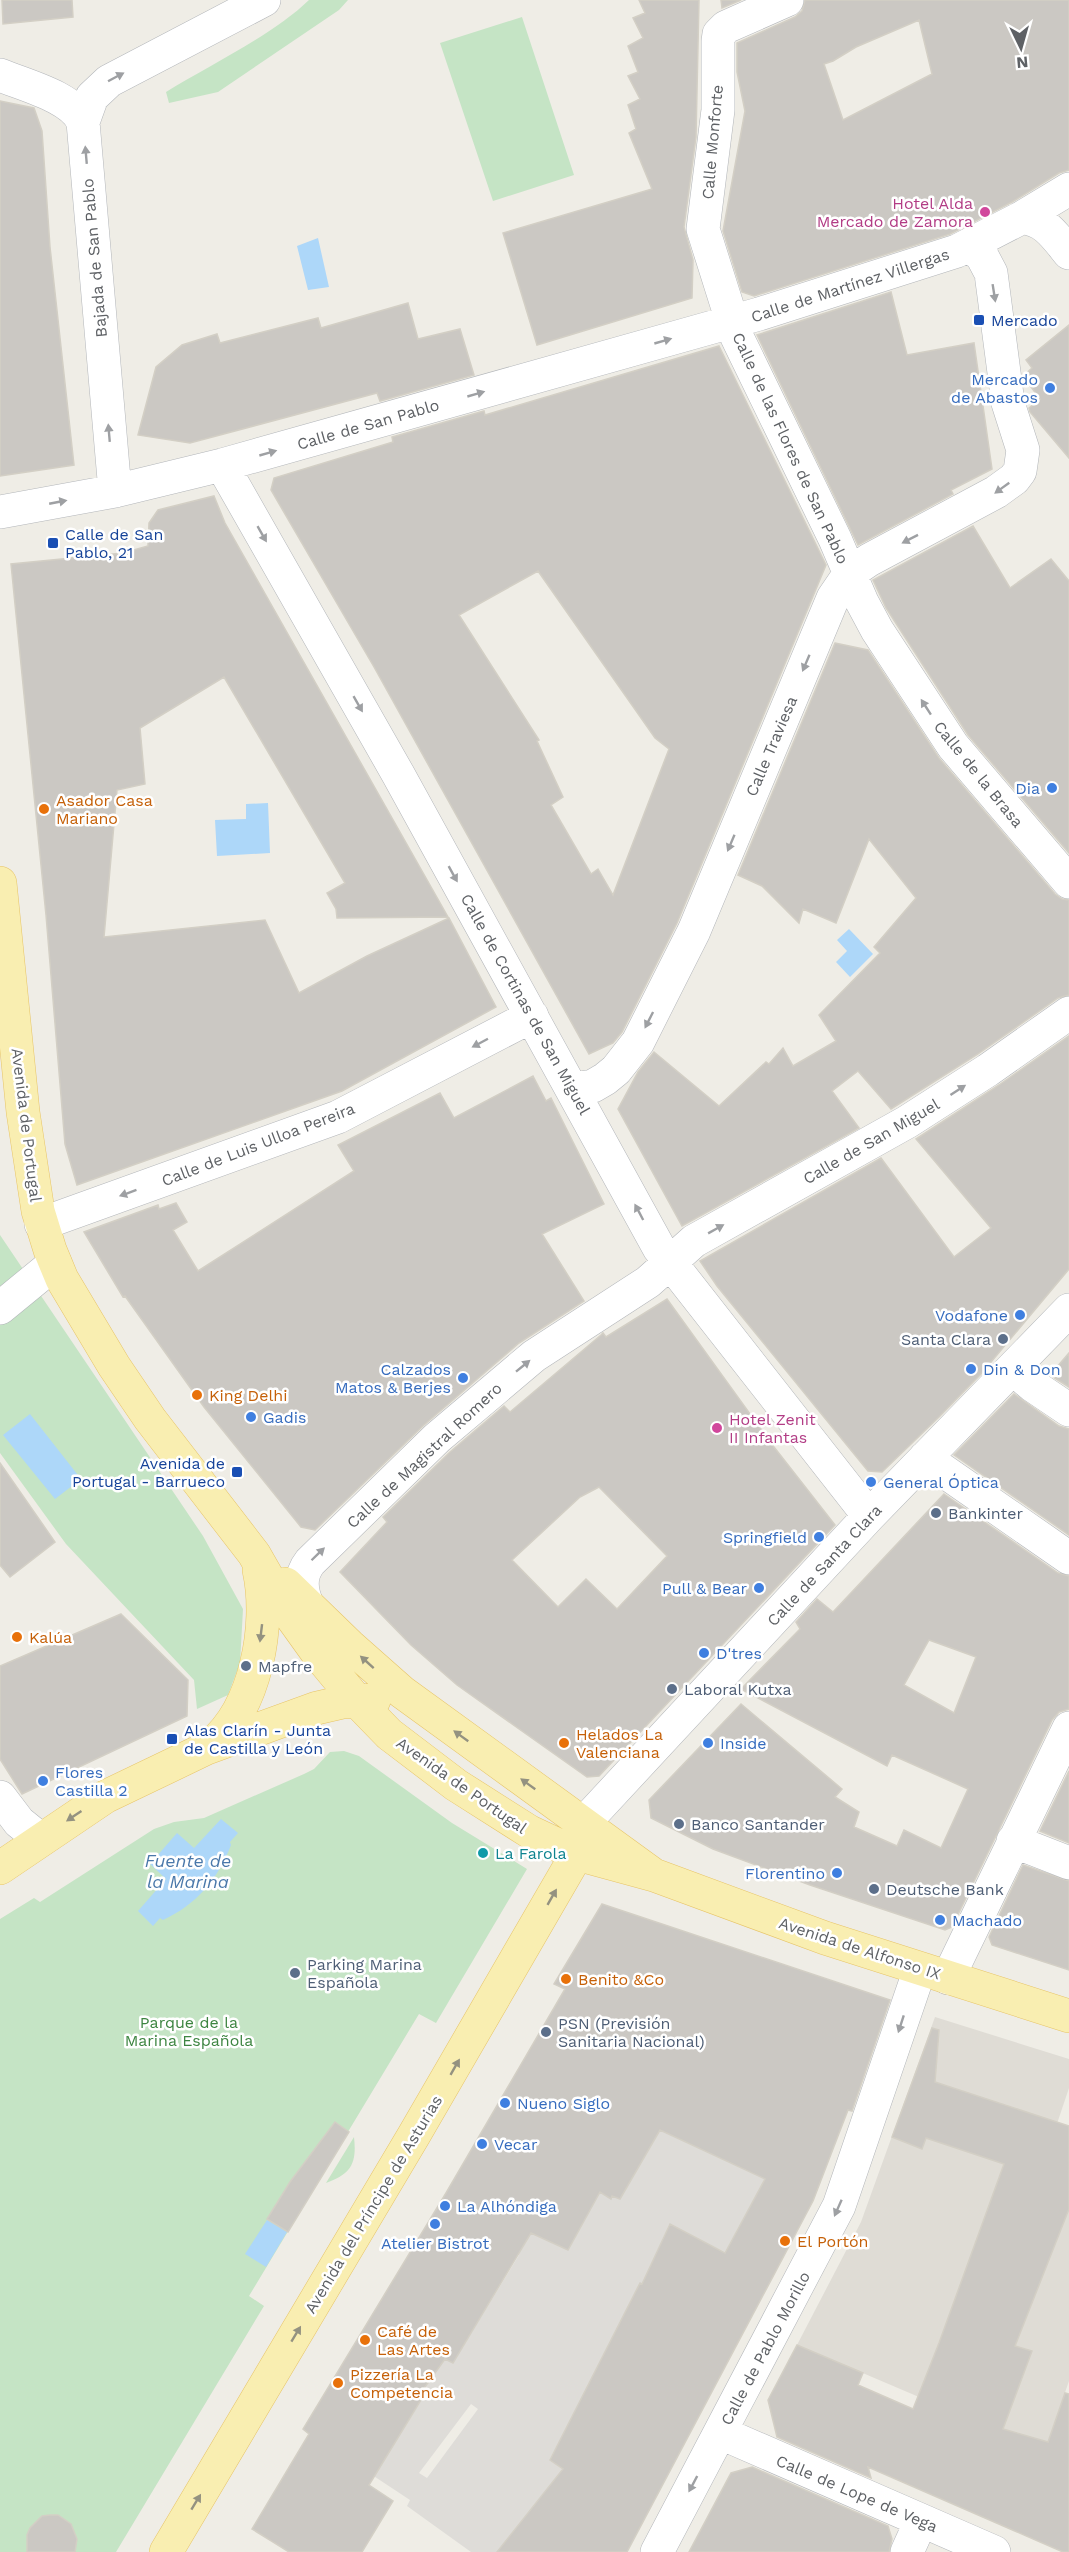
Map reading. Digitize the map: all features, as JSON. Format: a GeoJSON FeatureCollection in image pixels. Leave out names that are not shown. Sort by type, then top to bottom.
{"type":"FeatureCollection","features":[{"type":"Feature","properties":{"kind":"main road","name":"Avenida de Portugal"},"geometry":{"type":"LineString","coordinates":[[0,883],[27,1149],[41,1224],[55,1263],[83,1318],[150,1419],[254,1554],[306,1639],[357,1701],[405,1747],[456,1785],[515,1824],[574,1829]]}},
{"type":"Feature","properties":{"kind":"main road","name":"Avenida de Portugal"},"geometry":{"type":"LineString","coordinates":[[254,1554],[368,1663],[574,1829]]}},
{"type":"Feature","properties":{"kind":"main road"},"geometry":{"type":"LineString","coordinates":[[207,1748],[227,1728],[239,1707],[251,1682],[258,1656],[263,1605],[260,1573],[254,1554]]}},
{"type":"Feature","properties":{"kind":"main road"},"geometry":{"type":"LineString","coordinates":[[1,1866],[105,1797],[207,1748],[317,1708],[357,1701],[393,1702],[428,1713]]}},
{"type":"Feature","properties":{"kind":"main road","name":"Avenida de Alfonso IX"},"geometry":{"type":"LineString","coordinates":[[574,1829],[654,1875],[793,1927],[1069,2016]]}},
{"type":"Feature","properties":{"kind":"main road","name":"Avenida del Príncipe de Asturias"},"geometry":{"type":"LineString","coordinates":[[166,2552],[409,2145],[574,1829]]}},
{"type":"Feature","properties":{"kind":"street","name":"Calle Monforte"},"geometry":{"type":"LineString","coordinates":[[732,322],[703,229],[718,110],[719,34],[726,27],[788,0]]}},
{"type":"Feature","properties":{"kind":"street"},"geometry":{"type":"LineString","coordinates":[[83,122],[92,97],[102,86],[248,4]]}},
{"type":"Feature","properties":{"kind":"street"},"geometry":{"type":"LineString","coordinates":[[0,75],[66,102],[77,111],[83,122]]}},
{"type":"Feature","properties":{"kind":"street","name":"Bajada de San Pablo"},"geometry":{"type":"LineString","coordinates":[[83,122],[115,491]]}},
{"type":"Feature","properties":{"kind":"street","name":"Calle de Martínez Villergas"},"geometry":{"type":"LineString","coordinates":[[732,322],[968,246],[1045,204]]}},
{"type":"Feature","properties":{"kind":"street"},"geometry":{"type":"LineString","coordinates":[[1045,204],[1035,220],[1044,225],[1069,253]]}},
{"type":"Feature","properties":{"kind":"street","name":"Calle Traviesa"},"geometry":{"type":"LineString","coordinates":[[571,1085],[581,1089],[605,1079],[622,1063],[638,1042],[694,931],[833,598],[850,573],[869,560],[1006,486],[1020,471],[1023,450],[1008,403],[991,273],[981,254],[968,246]]}},
{"type":"Feature","properties":{"kind":"street","name":"Calle de San Pablo"},"geometry":{"type":"LineString","coordinates":[[0,512],[115,491],[222,465],[732,322]]}},
{"type":"Feature","properties":{"kind":"street","name":"Calle de las Flores de San Pablo"},"geometry":{"type":"LineString","coordinates":[[732,322],[850,573]]}},
{"type":"Feature","properties":{"kind":"street","name":"Calle de Cortinas de San Miguel"},"geometry":{"type":"LineString","coordinates":[[222,465],[571,1085],[648,1231],[669,1263],[869,1516]]}},
{"type":"Feature","properties":{"kind":"street","name":"Calle de la Brasa"},"geometry":{"type":"LineString","coordinates":[[850,573],[877,630],[953,746],[1069,882]]}},
{"type":"Feature","properties":{"kind":"street"},"geometry":{"type":"LineString","coordinates":[[825,619],[854,618],[871,624],[877,630]]}},
{"type":"Feature","properties":{"kind":"street","name":"Calle de San Miguel"},"geometry":{"type":"LineString","coordinates":[[669,1263],[694,1241],[907,1122],[988,1070],[1069,1013]]}},
{"type":"Feature","properties":{"kind":"street","name":"Calle de Luis Ulloa Pereira"},"geometry":{"type":"LineString","coordinates":[[41,1224],[339,1117],[532,1016]]}},
{"type":"Feature","properties":{"kind":"street"},"geometry":{"type":"LineString","coordinates":[[0,1308],[55,1263]]}},
{"type":"Feature","properties":{"kind":"street","name":"Calle de Magistral Romero"},"geometry":{"type":"LineString","coordinates":[[308,1606],[302,1584],[305,1568],[309,1562],[421,1454],[534,1356],[648,1282],[669,1263]]}},
{"type":"Feature","properties":{"kind":"street","name":"Calle de Santa Clara"},"geometry":{"type":"LineString","coordinates":[[574,1829],[869,1516],[1069,1310]]}},
{"type":"Feature","properties":{"kind":"street"},"geometry":{"type":"LineString","coordinates":[[1013,1369],[1069,1410]]}},
{"type":"Feature","properties":{"kind":"street"},"geometry":{"type":"LineString","coordinates":[[925,1458],[1069,1558]]}},
{"type":"Feature","properties":{"kind":"street","name":"Calle de Pablo Morillo"},"geometry":{"type":"LineString","coordinates":[[657,2552],[839,2206],[934,1973],[1014,1840],[1069,1728]]}},
{"type":"Feature","properties":{"kind":"street"},"geometry":{"type":"LineString","coordinates":[[0,1797],[18,1822],[40,1839]]}},
{"type":"Feature","properties":{"kind":"street"},"geometry":{"type":"LineString","coordinates":[[1014,1840],[1069,1863]]}},
{"type":"Feature","properties":{"kind":"street","name":"Calle de Lope de Vega"},"geometry":{"type":"LineString","coordinates":[[720,2433],[994,2552]]}},
{"type":"Feature","properties":{"kind":"street"},"geometry":{"type":"LineString","coordinates":[[907,2552],[921,2521]]}},
{"type":"Feature","properties":{"kind":"shaded area"},"geometry":{"type":"Polygon","coordinates":[[[935,2017],[1069,2059],[1069,2088],[1034,2192],[1069,2205],[1069,2381],[1047,2444],[989,2424],[987,2426],[797,2345],[861,2222],[935,2017]]]}},
{"type":"Feature","properties":{"kind":"shaded area"},"geometry":{"type":"Polygon","coordinates":[[[660,2130],[765,2179],[725,2252],[669,2225],[642,2284],[550,2459],[563,2469],[497,2552],[471,2552],[407,2506],[410,2500],[357,2465],[387,2455],[399,2436],[386,2428],[393,2417],[406,2425],[421,2401],[403,2390],[445,2359],[453,2363],[519,2255],[514,2252],[527,2231],[568,2250],[600,2192],[611,2198],[612,2196],[620,2199],[660,2130]],[[471,2404],[419,2473],[427,2478],[478,2409],[471,2404]]]}},
{"type":"Feature","properties":{"kind":"green space"},"geometry":{"type":"Polygon","coordinates":[[[309,0],[348,0],[339,10],[218,92],[169,103],[166,92],[260,37],[309,0]]]}},
{"type":"Feature","properties":{"kind":"green space"},"geometry":{"type":"Polygon","coordinates":[[[522,17],[574,175],[493,201],[440,43],[522,17]]]}},
{"type":"Feature","properties":{"kind":"green space"},"geometry":{"type":"Polygon","coordinates":[[[0,1235],[203,1536],[243,1609],[240,1663],[228,1695],[197,1709],[194,1680],[66,1544],[0,1453],[0,1235]]]}},
{"type":"Feature","properties":{"kind":"green space","name":"Parque de la Marina Española"},"geometry":{"type":"Polygon","coordinates":[[[344,1751],[359,1756],[452,1823],[527,1869],[436,2023],[419,2014],[249,2296],[264,2306],[116,2552],[0,2552],[0,1919],[34,1898],[40,1902],[154,1829],[174,1822],[204,1818],[314,1769],[330,1752],[344,1751]]]}},
{"type":"Feature","properties":{"kind":"green space"},"geometry":{"type":"Polygon","coordinates":[[[354,2137],[353,2161],[347,2172],[326,2183],[354,2137]]]}},
{"type":"Feature","properties":{"kind":"water"},"geometry":{"type":"Polygon","coordinates":[[[318,238],[329,287],[308,290],[297,246],[318,238]]]}},
{"type":"Feature","properties":{"kind":"water"},"geometry":{"type":"Polygon","coordinates":[[[268,803],[270,853],[217,856],[215,820],[246,819],[246,804],[268,803]]]}},
{"type":"Feature","properties":{"kind":"water"},"geometry":{"type":"Polygon","coordinates":[[[849,929],[873,954],[850,977],[836,962],[847,951],[837,940],[849,929]]]}},
{"type":"Feature","properties":{"kind":"water"},"geometry":{"type":"Polygon","coordinates":[[[30,1414],[81,1479],[55,1499],[3,1435],[30,1414]]]}},
{"type":"Feature","properties":{"kind":"water","name":"Fuente de la Marina"},"geometry":{"type":"Polygon","coordinates":[[[221,1819],[238,1833],[230,1842],[231,1845],[220,1869],[196,1899],[175,1914],[163,1920],[160,1918],[153,1926],[138,1911],[166,1879],[150,1864],[177,1833],[194,1848],[221,1819]]]}},
{"type":"Feature","properties":{"kind":"water"},"geometry":{"type":"Polygon","coordinates":[[[267,2220],[287,2232],[266,2267],[245,2254],[267,2220]]]}},
{"type":"Feature","properties":{"kind":"building"},"geometry":{"type":"Polygon","coordinates":[[[2,0],[72,0],[73,17],[3,24],[2,0]]]}},
{"type":"Feature","properties":{"kind":"building"},"geometry":{"type":"Polygon","coordinates":[[[639,0],[699,0],[696,137],[684,227],[693,260],[692,298],[537,345],[503,233],[652,189],[629,133],[636,129],[628,105],[640,99],[628,76],[638,72],[628,46],[643,38],[633,18],[645,13],[639,0]]]}},
{"type":"Feature","properties":{"kind":"building"},"geometry":{"type":"Polygon","coordinates":[[[721,0],[741,0],[722,8],[721,0]]]}},
{"type":"Feature","properties":{"kind":"building"},"geometry":{"type":"Polygon","coordinates":[[[805,0],[1069,0],[1069,170],[1059,173],[1012,202],[950,234],[754,296],[742,292],[723,231],[745,111],[737,72],[737,43],[795,17],[802,11],[805,0]],[[919,20],[856,47],[824,64],[843,120],[932,74],[919,20]]]}},
{"type":"Feature","properties":{"kind":"building"},"geometry":{"type":"Polygon","coordinates":[[[0,101],[34,108],[42,131],[50,247],[74,465],[0,476],[0,101]]]}},
{"type":"Feature","properties":{"kind":"building"},"geometry":{"type":"Polygon","coordinates":[[[891,292],[907,355],[974,343],[992,469],[951,490],[953,494],[858,545],[757,335],[891,292]]]}},
{"type":"Feature","properties":{"kind":"building"},"geometry":{"type":"Polygon","coordinates":[[[408,303],[418,339],[460,329],[474,375],[380,401],[377,393],[190,443],[138,435],[156,367],[182,345],[217,334],[220,343],[318,318],[321,328],[408,303]]]}},
{"type":"Feature","properties":{"kind":"building","name":"Mercado de Abastos"},"geometry":{"type":"Polygon","coordinates":[[[1069,325],[1069,458],[1030,412],[1029,408],[1040,399],[1023,376],[1032,368],[1026,360],[1069,325]]]}},
{"type":"Feature","properties":{"kind":"building"},"geometry":{"type":"Polygon","coordinates":[[[719,346],[826,565],[677,923],[622,1032],[613,1043],[589,1054],[374,667],[271,490],[274,478],[393,442],[392,437],[484,411],[485,415],[719,346]],[[538,571],[459,615],[539,740],[537,741],[563,797],[551,805],[591,874],[598,869],[613,895],[669,749],[655,738],[538,571]]]}},
{"type":"Feature","properties":{"kind":"building"},"geometry":{"type":"Polygon","coordinates":[[[214,496],[225,523],[448,917],[337,918],[336,909],[327,893],[345,883],[224,677],[140,728],[145,784],[117,790],[104,937],[265,920],[299,993],[367,956],[449,918],[496,1007],[342,1091],[77,1185],[65,1144],[46,915],[11,564],[123,553],[148,546],[149,523],[158,510],[214,496]]]}},
{"type":"Feature","properties":{"kind":"building"},"geometry":{"type":"Polygon","coordinates":[[[973,526],[1010,588],[1051,559],[1069,581],[1069,853],[968,735],[886,608],[873,580],[973,526]]]}},
{"type":"Feature","properties":{"kind":"building"},"geometry":{"type":"Polygon","coordinates":[[[835,643],[868,650],[939,758],[1055,894],[1062,899],[1069,900],[1069,995],[1058,998],[978,1054],[891,1109],[858,1071],[832,1091],[859,1128],[682,1226],[618,1109],[638,1072],[654,1052],[719,1106],[766,1062],[769,1064],[783,1048],[793,1066],[836,1041],[819,1015],[880,953],[874,947],[916,898],[869,839],[836,923],[803,909],[799,923],[762,886],[738,875],[835,643]]]}},
{"type":"Feature","properties":{"kind":"building"},"geometry":{"type":"Polygon","coordinates":[[[1069,1036],[1069,1269],[981,1374],[939,1417],[882,1472],[868,1471],[717,1286],[700,1261],[881,1158],[954,1257],[991,1228],[916,1139],[1069,1036]]]}},
{"type":"Feature","properties":{"kind":"building"},"geometry":{"type":"Polygon","coordinates":[[[533,1076],[546,1101],[551,1098],[604,1204],[542,1234],[584,1301],[519,1343],[424,1425],[315,1530],[301,1527],[204,1407],[125,1296],[123,1297],[84,1232],[158,1205],[159,1209],[176,1203],[187,1222],[173,1230],[198,1271],[354,1171],[338,1145],[440,1093],[454,1118],[533,1076]]]}},
{"type":"Feature","properties":{"kind":"building"},"geometry":{"type":"Polygon","coordinates":[[[667,1299],[774,1447],[835,1525],[599,1776],[587,1777],[457,1685],[411,1645],[340,1572],[387,1522],[383,1517],[450,1452],[504,1406],[510,1412],[603,1333],[606,1337],[667,1299]],[[599,1487],[580,1497],[512,1560],[558,1607],[586,1579],[617,1609],[667,1556],[599,1487]]]}},
{"type":"Feature","properties":{"kind":"building"},"geometry":{"type":"Polygon","coordinates":[[[1069,1353],[1069,1387],[1050,1375],[1069,1353]]]}},
{"type":"Feature","properties":{"kind":"building"},"geometry":{"type":"Polygon","coordinates":[[[1014,1394],[1059,1426],[1069,1429],[1069,1535],[954,1455],[1014,1394]]]}},
{"type":"Feature","properties":{"kind":"building"},"geometry":{"type":"Polygon","coordinates":[[[0,1463],[55,1542],[10,1577],[0,1565],[0,1463]]]}},
{"type":"Feature","properties":{"kind":"building"},"geometry":{"type":"Polygon","coordinates":[[[944,1494],[1058,1573],[1069,1576],[1069,1709],[1059,1712],[1052,1720],[952,1927],[945,1930],[810,1885],[713,1849],[651,1818],[649,1800],[741,1704],[842,1789],[835,1797],[859,1812],[854,1827],[897,1846],[904,1830],[941,1848],[968,1789],[892,1755],[887,1766],[741,1689],[800,1629],[796,1622],[817,1599],[833,1612],[944,1494]],[[929,1640],[904,1685],[954,1713],[976,1657],[929,1640]]]}},
{"type":"Feature","properties":{"kind":"building"},"geometry":{"type":"Polygon","coordinates":[[[121,1614],[188,1680],[187,1716],[22,1794],[0,1759],[0,1666],[121,1614]]]}},
{"type":"Feature","properties":{"kind":"building"},"geometry":{"type":"Polygon","coordinates":[[[1069,1771],[1069,1843],[1040,1831],[1069,1771]]]}},
{"type":"Feature","properties":{"kind":"building"},"geometry":{"type":"Polygon","coordinates":[[[1023,1865],[1069,1881],[1069,1970],[992,1945],[989,1937],[1023,1865]]]}},
{"type":"Feature","properties":{"kind":"building"},"geometry":{"type":"Polygon","coordinates":[[[602,1904],[890,2000],[852,2111],[848,2110],[813,2201],[627,2552],[497,2552],[563,2469],[550,2460],[640,2283],[642,2284],[670,2224],[725,2253],[765,2179],[660,2130],[620,2199],[612,2196],[611,2199],[600,2192],[568,2250],[531,2233],[453,2363],[445,2359],[417,2398],[421,2400],[369,2485],[393,2501],[362,2552],[289,2552],[252,2529],[309,2434],[303,2429],[446,2193],[565,1989],[554,1984],[602,1904]]]}},
{"type":"Feature","properties":{"kind":"building"},"geometry":{"type":"Polygon","coordinates":[[[932,2028],[939,2030],[935,2082],[1069,2126],[1069,2209],[1015,2346],[1032,2351],[1003,2429],[1048,2442],[1065,2393],[1069,2394],[1069,2552],[1063,2552],[868,2467],[871,2478],[777,2437],[768,2400],[797,2345],[863,2373],[858,2385],[913,2409],[939,2343],[1004,2164],[926,2138],[922,2149],[892,2137],[932,2028]]]}},
{"type":"Feature","properties":{"kind":"building"},"geometry":{"type":"Polygon","coordinates":[[[335,2122],[349,2132],[288,2232],[267,2219],[290,2182],[335,2122]]]}},
{"type":"Feature","properties":{"kind":"building"},"geometry":{"type":"Polygon","coordinates":[[[752,2467],[888,2526],[892,2539],[889,2552],[689,2552],[731,2473],[752,2467]]]}},
{"type":"Feature","properties":{"kind":"building"},"geometry":{"type":"Polygon","coordinates":[[[58,2515],[71,2524],[77,2539],[75,2552],[27,2552],[27,2535],[30,2528],[42,2516],[58,2515]]]}},
{"type":"Feature","properties":{"kind":"place","name":"Hotel Alda Mercado de Zamora"},"geometry":{"type":"Point","coordinates":[985,212]}},
{"type":"Feature","properties":{"kind":"place","name":"Mercado"},"geometry":{"type":"Point","coordinates":[979,320]}},
{"type":"Feature","properties":{"kind":"place","name":"Mercado de Abastos"},"geometry":{"type":"Point","coordinates":[1050,388]}},
{"type":"Feature","properties":{"kind":"place","name":"Calle de San Pablo, 21"},"geometry":{"type":"Point","coordinates":[53,543]}},
{"type":"Feature","properties":{"kind":"place","name":"Dia"},"geometry":{"type":"Point","coordinates":[1052,788]}},
{"type":"Feature","properties":{"kind":"place","name":"Asador Casa Mariano"},"geometry":{"type":"Point","coordinates":[44,809]}},
{"type":"Feature","properties":{"kind":"place","name":"Vodafone"},"geometry":{"type":"Point","coordinates":[1020,1315]}},
{"type":"Feature","properties":{"kind":"place","name":"Santa Clara"},"geometry":{"type":"Point","coordinates":[1003,1339]}},
{"type":"Feature","properties":{"kind":"place","name":"Din & Don"},"geometry":{"type":"Point","coordinates":[971,1369]}},
{"type":"Feature","properties":{"kind":"place","name":"Calzados Matos & Berjes"},"geometry":{"type":"Point","coordinates":[463,1378]}},
{"type":"Feature","properties":{"kind":"place","name":"King Delhi"},"geometry":{"type":"Point","coordinates":[197,1395]}},
{"type":"Feature","properties":{"kind":"place","name":"Gadis"},"geometry":{"type":"Point","coordinates":[251,1417]}},
{"type":"Feature","properties":{"kind":"place","name":"Hotel Zenit II Infantas"},"geometry":{"type":"Point","coordinates":[717,1428]}},
{"type":"Feature","properties":{"kind":"place","name":"Avenida de Portugal - Barrueco"},"geometry":{"type":"Point","coordinates":[237,1472]}},
{"type":"Feature","properties":{"kind":"place","name":"General Óptica"},"geometry":{"type":"Point","coordinates":[871,1482]}},
{"type":"Feature","properties":{"kind":"place","name":"Bankinter"},"geometry":{"type":"Point","coordinates":[936,1513]}},
{"type":"Feature","properties":{"kind":"place","name":"Springfield"},"geometry":{"type":"Point","coordinates":[819,1537]}},
{"type":"Feature","properties":{"kind":"place","name":"Pull & Bear"},"geometry":{"type":"Point","coordinates":[759,1588]}},
{"type":"Feature","properties":{"kind":"place","name":"Kalúa"},"geometry":{"type":"Point","coordinates":[17,1637]}},
{"type":"Feature","properties":{"kind":"place","name":"D'tres"},"geometry":{"type":"Point","coordinates":[704,1653]}},
{"type":"Feature","properties":{"kind":"place","name":"Mapfre"},"geometry":{"type":"Point","coordinates":[246,1666]}},
{"type":"Feature","properties":{"kind":"place","name":"Laboral Kutxa"},"geometry":{"type":"Point","coordinates":[672,1689]}},
{"type":"Feature","properties":{"kind":"place","name":"Alas Clarín - Junta de Castilla y León"},"geometry":{"type":"Point","coordinates":[172,1739]}},
{"type":"Feature","properties":{"kind":"place","name":"Helados La Valenciana"},"geometry":{"type":"Point","coordinates":[564,1743]}},
{"type":"Feature","properties":{"kind":"place","name":"Inside"},"geometry":{"type":"Point","coordinates":[708,1743]}},
{"type":"Feature","properties":{"kind":"place","name":"Flores Castilla 2"},"geometry":{"type":"Point","coordinates":[43,1781]}},
{"type":"Feature","properties":{"kind":"place","name":"Banco Santander"},"geometry":{"type":"Point","coordinates":[679,1824]}},
{"type":"Feature","properties":{"kind":"place","name":"La Farola"},"geometry":{"type":"Point","coordinates":[483,1853]}},
{"type":"Feature","properties":{"kind":"place","name":"Florentino"},"geometry":{"type":"Point","coordinates":[837,1873]}},
{"type":"Feature","properties":{"kind":"place","name":"Deutsche Bank"},"geometry":{"type":"Point","coordinates":[874,1889]}},
{"type":"Feature","properties":{"kind":"place","name":"Machado"},"geometry":{"type":"Point","coordinates":[940,1920]}},
{"type":"Feature","properties":{"kind":"place","name":"Parking Marina Española"},"geometry":{"type":"Point","coordinates":[295,1973]}},
{"type":"Feature","properties":{"kind":"place","name":"Benito &Co"},"geometry":{"type":"Point","coordinates":[566,1979]}},
{"type":"Feature","properties":{"kind":"place","name":"PSN (Previsión Sanitaria Nacional)"},"geometry":{"type":"Point","coordinates":[546,2032]}},
{"type":"Feature","properties":{"kind":"place","name":"Nueno Siglo"},"geometry":{"type":"Point","coordinates":[505,2103]}},
{"type":"Feature","properties":{"kind":"place","name":"Vecar"},"geometry":{"type":"Point","coordinates":[482,2144]}},
{"type":"Feature","properties":{"kind":"place","name":"La Alhóndiga"},"geometry":{"type":"Point","coordinates":[445,2206]}},
{"type":"Feature","properties":{"kind":"place","name":"Atelier Bistrot"},"geometry":{"type":"Point","coordinates":[435,2224]}},
{"type":"Feature","properties":{"kind":"place","name":"El Portón"},"geometry":{"type":"Point","coordinates":[785,2241]}},
{"type":"Feature","properties":{"kind":"place","name":"Café de Las Artes"},"geometry":{"type":"Point","coordinates":[365,2340]}},
{"type":"Feature","properties":{"kind":"place","name":"Pizzería La Competencia"},"geometry":{"type":"Point","coordinates":[338,2383]}}]}
